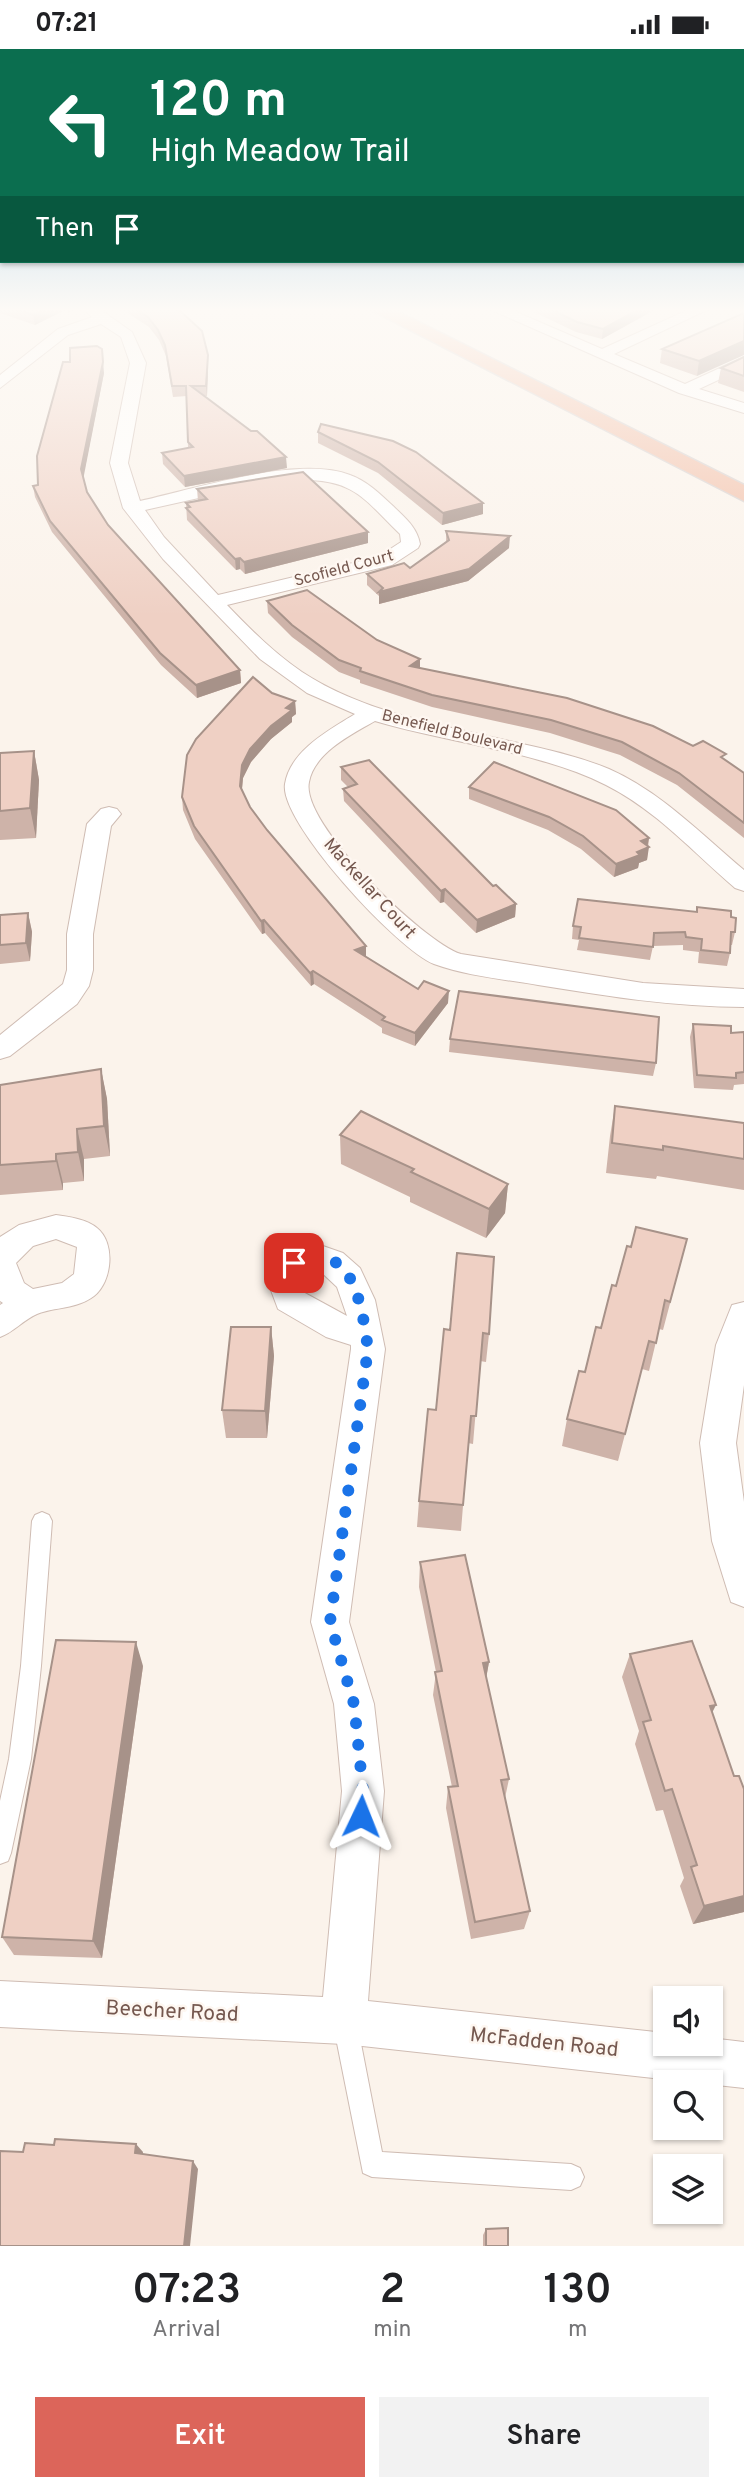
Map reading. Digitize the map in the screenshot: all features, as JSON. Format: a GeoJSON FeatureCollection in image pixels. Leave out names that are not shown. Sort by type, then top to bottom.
{"type":"FeatureCollection","features":[{"type":"Feature","properties":{"kind":"highway"},"geometry":{"type":"LineString","coordinates":[[579,411],[744,494]]}},
{"type":"Feature","properties":{"kind":"highway"},"geometry":{"type":"LineString","coordinates":[[598,411],[744,484]]}},
{"type":"Feature","properties":{"kind":"street","name":"Benefield Boulevard"},"geometry":{"type":"LineString","coordinates":[[129,411],[119,463],[121,480],[132,508],[176,562],[214,602],[294,676],[373,713],[569,763],[614,780],[644,797],[744,883]]}},
{"type":"Feature","properties":{"kind":"street","name":"Scofield Court"},"geometry":{"type":"LineString","coordinates":[[132,508],[276,478],[316,473],[352,483],[409,532],[411,544],[394,558],[214,602]]}},
{"type":"Feature","properties":{"kind":"street","name":"Mackellar Court"},"geometry":{"type":"LineString","coordinates":[[373,713],[345,729],[307,761],[298,777],[296,790],[300,808],[331,849],[406,934],[419,945],[439,956],[472,966],[638,991],[744,998]]}},
{"type":"Feature","properties":{"kind":"street"},"geometry":{"type":"LineString","coordinates":[[0,1049],[67,998],[76,986],[80,970],[80,934],[99,824],[109,814]]}},
{"type":"Feature","properties":{"kind":"street"},"geometry":{"type":"LineString","coordinates":[[0,1323],[28,1303]]}},
{"type":"Feature","properties":{"kind":"street"},"geometry":{"type":"LineString","coordinates":[[744,1315],[733,1345],[718,1443],[731,1541],[744,1589]]}},
{"type":"Feature","properties":{"kind":"street"},"geometry":{"type":"LineString","coordinates":[[344,2021],[363,1791],[354,1704],[330,1622],[368,1349],[366,1336]]}},
{"type":"Feature","properties":{"kind":"street","name":"Beecher Road"},"geometry":{"type":"LineString","coordinates":[[0,2004],[344,2021]]}},
{"type":"Feature","properties":{"kind":"street","name":"McFadden Road"},"geometry":{"type":"LineString","coordinates":[[344,2021],[744,2066]]}},
{"type":"Feature","properties":{"kind":"lane"},"geometry":{"type":"LineString","coordinates":[[0,1853],[20,1759],[31,1666],[42,1521]]}},
{"type":"Feature","properties":{"kind":"lane"},"geometry":{"type":"LineString","coordinates":[[344,2021],[372,2164],[571,2177]]}},
{"type":"Feature","properties":{"kind":"building"},"geometry":{"type":"Polygon","coordinates":[[[50,411],[93,411],[81,469],[87,492],[108,525],[240,670],[196,685],[160,653],[50,521],[33,486],[38,485],[37,456],[50,411]]]}},
{"type":"Feature","properties":{"kind":"building"},"geometry":{"type":"Polygon","coordinates":[[[187,411],[224,411],[251,431],[257,431],[286,457],[184,476],[162,453],[193,447],[188,442],[187,411]]]}},
{"type":"Feature","properties":{"kind":"building"},"geometry":{"type":"Polygon","coordinates":[[[321,424],[393,441],[416,452],[483,503],[443,513],[378,462],[318,432],[321,424]]]}},
{"type":"Feature","properties":{"kind":"building"},"geometry":{"type":"Polygon","coordinates":[[[303,472],[368,532],[244,562],[240,558],[235,559],[186,508],[190,507],[186,503],[207,499],[197,489],[303,472]]]}},
{"type":"Feature","properties":{"kind":"building"},"geometry":{"type":"Polygon","coordinates":[[[446,531],[510,536],[469,569],[379,592],[383,588],[367,574],[404,563],[410,568],[449,540],[446,531]]]}},
{"type":"Feature","properties":{"kind":"building"},"geometry":{"type":"Polygon","coordinates":[[[307,590],[377,640],[420,659],[410,666],[567,698],[653,726],[693,746],[703,741],[726,754],[721,757],[744,773],[744,823],[679,773],[622,742],[551,720],[432,695],[360,671],[361,668],[339,660],[292,625],[267,601],[307,590]]]}},
{"type":"Feature","properties":{"kind":"building"},"geometry":{"type":"Polygon","coordinates":[[[253,677],[272,693],[295,701],[286,708],[292,710],[271,726],[250,749],[242,765],[240,786],[250,807],[267,830],[366,946],[355,950],[418,989],[424,981],[449,991],[415,1033],[382,1020],[385,1017],[313,971],[310,973],[264,920],[261,921],[194,826],[182,797],[187,755],[196,739],[253,677]]]}},
{"type":"Feature","properties":{"kind":"building"},"geometry":{"type":"Polygon","coordinates":[[[34,751],[30,808],[0,811],[0,753],[34,751]]]}},
{"type":"Feature","properties":{"kind":"building"},"geometry":{"type":"Polygon","coordinates":[[[369,760],[493,886],[496,885],[516,904],[477,920],[445,889],[441,891],[343,789],[357,784],[341,767],[369,760]]]}},
{"type":"Feature","properties":{"kind":"building"},"geometry":{"type":"Polygon","coordinates":[[[494,762],[616,810],[649,838],[641,841],[649,847],[637,852],[640,855],[616,864],[583,836],[549,817],[469,787],[494,762]]]}},
{"type":"Feature","properties":{"kind":"building"},"geometry":{"type":"Polygon","coordinates":[[[578,899],[697,912],[697,907],[731,911],[731,917],[736,918],[735,932],[731,932],[730,953],[701,950],[702,939],[686,937],[685,932],[654,933],[653,947],[579,938],[581,927],[573,926],[578,899]]]}},
{"type":"Feature","properties":{"kind":"building"},"geometry":{"type":"Polygon","coordinates":[[[28,913],[26,943],[0,945],[0,915],[28,913]]]}},
{"type":"Feature","properties":{"kind":"building"},"geometry":{"type":"Polygon","coordinates":[[[459,991],[659,1017],[656,1063],[450,1039],[459,991]]]}},
{"type":"Feature","properties":{"kind":"building"},"geometry":{"type":"Polygon","coordinates":[[[693,1024],[731,1026],[731,1033],[744,1032],[744,1072],[736,1073],[736,1078],[697,1075],[693,1024]]]}},
{"type":"Feature","properties":{"kind":"building"},"geometry":{"type":"Polygon","coordinates":[[[101,1069],[104,1126],[77,1129],[78,1152],[56,1154],[56,1161],[0,1165],[0,1085],[101,1069]]]}},
{"type":"Feature","properties":{"kind":"building"},"geometry":{"type":"Polygon","coordinates":[[[615,1106],[744,1123],[744,1159],[663,1146],[663,1150],[612,1143],[615,1106]]]}},
{"type":"Feature","properties":{"kind":"building"},"geometry":{"type":"Polygon","coordinates":[[[361,1111],[508,1184],[489,1209],[411,1172],[414,1169],[340,1135],[361,1111]]]}},
{"type":"Feature","properties":{"kind":"building"},"geometry":{"type":"Polygon","coordinates":[[[636,1227],[687,1239],[670,1302],[665,1300],[656,1343],[649,1341],[625,1434],[567,1419],[579,1371],[585,1372],[596,1327],[601,1328],[612,1285],[616,1286],[627,1246],[631,1247],[636,1227]]]}},
{"type":"Feature","properties":{"kind":"building"},"geometry":{"type":"Polygon","coordinates":[[[457,1253],[494,1257],[489,1334],[483,1333],[476,1416],[471,1416],[463,1505],[419,1501],[428,1409],[436,1410],[444,1329],[450,1330],[457,1253]]]}},
{"type":"Feature","properties":{"kind":"building"},"geometry":{"type":"Polygon","coordinates":[[[231,1327],[271,1327],[265,1411],[222,1410],[231,1327]]]}},
{"type":"Feature","properties":{"kind":"building"},"geometry":{"type":"Polygon","coordinates":[[[465,1555],[489,1662],[483,1663],[509,1779],[501,1780],[530,1911],[475,1922],[448,1787],[458,1786],[435,1672],[442,1671],[420,1562],[465,1555]]]}},
{"type":"Feature","properties":{"kind":"building"},"geometry":{"type":"Polygon","coordinates":[[[56,1640],[136,1642],[93,1941],[2,1937],[56,1640]]]}},
{"type":"Feature","properties":{"kind":"building"},"geometry":{"type":"Polygon","coordinates":[[[692,1641],[716,1705],[710,1706],[734,1776],[739,1776],[744,1789],[744,1896],[704,1906],[691,1867],[697,1865],[672,1789],[665,1791],[643,1722],[651,1720],[630,1654],[692,1641]]]}},
{"type":"Feature","properties":{"kind":"building"},"geometry":{"type":"Polygon","coordinates":[[[55,2139],[136,2144],[135,2153],[193,2161],[184,2246],[0,2246],[0,2151],[23,2152],[25,2143],[54,2145],[55,2139]]]}},
{"type":"Feature","properties":{"kind":"building"},"geometry":{"type":"Polygon","coordinates":[[[508,2228],[508,2246],[486,2246],[486,2229],[508,2228]]]}},
{"type":"Feature","properties":{"kind":"route"},"geometry":{"type":"LineString","coordinates":[[294,1263],[320,1258],[331,1260],[347,1273],[364,1310],[368,1349],[330,1622],[354,1704],[363,1791],[361,1816]]}}]}
